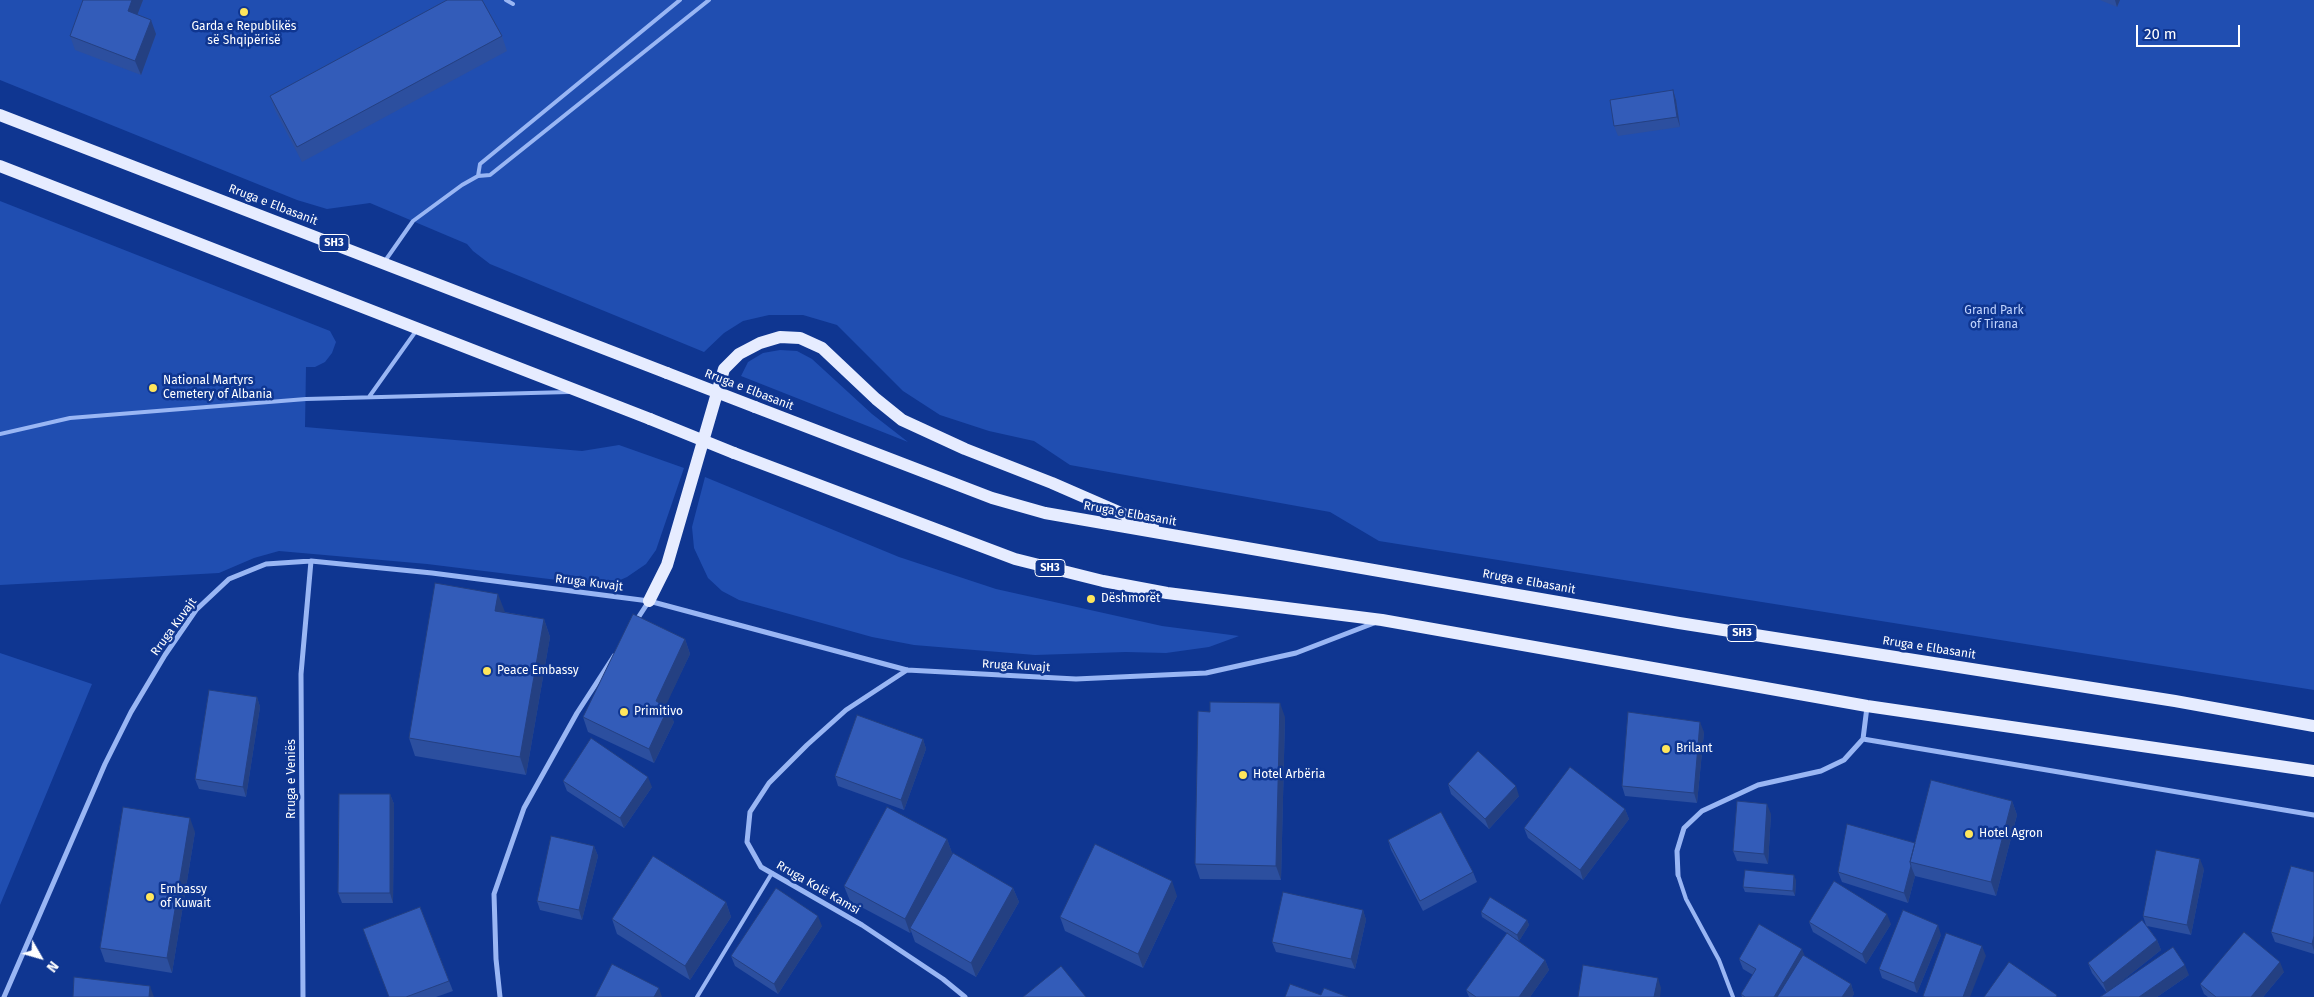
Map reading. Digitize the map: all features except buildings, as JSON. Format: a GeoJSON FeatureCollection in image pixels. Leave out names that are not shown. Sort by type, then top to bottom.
{"type":"FeatureCollection","features":[{"type":"Feature","properties":{"kind":"main road","name":"Rruga e Elbasanit"},"geometry":{"type":"LineString","coordinates":[[0,115],[992,498],[1045,513],[1679,623],[2165,700],[2314,726]]}},
{"type":"Feature","properties":{"kind":"main road","name":"SH3"},"geometry":{"type":"LineString","coordinates":[[0,166],[734,453],[1015,560],[1103,581],[1167,593],[1382,620],[1867,706],[2314,771]]}},
{"type":"Feature","properties":{"kind":"main road"},"geometry":{"type":"LineString","coordinates":[[649,601],[666,565],[724,369],[739,354],[760,342],[780,337],[800,338],[822,348],[902,420],[964,449],[1171,535]]}},
{"type":"Feature","properties":{"kind":"street","name":"Rruga Kuvajt"},"geometry":{"type":"LineString","coordinates":[[4,997],[105,764],[131,712],[165,655],[196,610],[229,579],[266,564],[311,561],[432,573],[649,601],[907,670],[1076,679],[1206,673],[1296,654],[1382,620]]}},
{"type":"Feature","properties":{"kind":"street","name":"Rruga e Veniës"},"geometry":{"type":"LineString","coordinates":[[303,997],[301,674],[311,561]]}},
{"type":"Feature","properties":{"kind":"street"},"geometry":{"type":"LineString","coordinates":[[634,625],[649,601]]}},
{"type":"Feature","properties":{"kind":"street"},"geometry":{"type":"LineString","coordinates":[[500,997],[496,959],[494,894],[524,808],[577,712],[618,649]]}},
{"type":"Feature","properties":{"kind":"street","name":"Rruga Kolë Kamsi"},"geometry":{"type":"LineString","coordinates":[[907,670],[846,710],[807,745],[770,783],[750,812],[747,842],[761,866],[862,925],[943,979],[964,997]]}},
{"type":"Feature","properties":{"kind":"street"},"geometry":{"type":"LineString","coordinates":[[1678,875],[1677,851],[1684,828],[1702,811],[1758,786],[1821,771],[1844,760],[1863,739],[1867,706]]}},
{"type":"Feature","properties":{"kind":"street"},"geometry":{"type":"LineString","coordinates":[[1863,739],[2314,815]]}},
{"type":"Feature","properties":{"kind":"lane"},"geometry":{"type":"LineString","coordinates":[[506,0],[513,4]]}},
{"type":"Feature","properties":{"kind":"lane"},"geometry":{"type":"LineString","coordinates":[[478,176],[480,164],[680,0]]}},
{"type":"Feature","properties":{"kind":"lane"},"geometry":{"type":"LineString","coordinates":[[384,262],[413,221],[478,176],[490,175],[709,0]]}},
{"type":"Feature","properties":{"kind":"lane"},"geometry":{"type":"LineString","coordinates":[[368,397],[417,329]]}},
{"type":"Feature","properties":{"kind":"lane"},"geometry":{"type":"LineString","coordinates":[[0,434],[70,418],[306,399],[578,392]]}},
{"type":"Feature","properties":{"kind":"lane"},"geometry":{"type":"LineString","coordinates":[[696,997],[772,873]]}},
{"type":"Feature","properties":{"kind":"lane"},"geometry":{"type":"LineString","coordinates":[[1678,875],[1686,899],[1719,960],[1733,997]]}},
{"type":"Feature","properties":{"kind":"green space","name":"Grand Park of Tirana"},"geometry":{"type":"Polygon","coordinates":[[[0,0],[2314,0],[2314,690],[1379,541],[1330,512],[1070,465],[1034,441],[989,431],[940,415],[903,391],[837,325],[803,315],[769,315],[743,321],[724,333],[704,352],[490,264],[467,244],[370,203],[327,209],[297,200],[0,80],[0,0]]]}},
{"type":"Feature","properties":{"kind":"green space","name":"National Martyrs Cemetery of Albania"},"geometry":{"type":"Polygon","coordinates":[[[0,201],[330,331],[336,342],[332,353],[325,362],[315,367],[306,367],[305,427],[582,451],[619,445],[684,468],[656,550],[646,564],[627,577],[611,584],[598,585],[427,564],[279,551],[254,558],[219,573],[0,585],[0,201]]]}},
{"type":"Feature","properties":{"kind":"green space"},"geometry":{"type":"Polygon","coordinates":[[[780,350],[797,351],[812,359],[872,414],[908,442],[741,376],[748,362],[763,353],[780,350]]]}},
{"type":"Feature","properties":{"kind":"green space"},"geometry":{"type":"Polygon","coordinates":[[[705,477],[899,557],[996,589],[1162,626],[1239,636],[1209,647],[1166,653],[1126,652],[1035,655],[914,645],[872,637],[739,600],[722,591],[708,578],[694,548],[692,527],[705,477]]]}},
{"type":"Feature","properties":{"kind":"green space"},"geometry":{"type":"Polygon","coordinates":[[[0,653],[92,684],[0,905],[0,653]]]}},
{"type":"Feature","properties":{"kind":"place","name":"Garda e Republikës së Shqipërisë"},"geometry":{"type":"Point","coordinates":[244,12]}},
{"type":"Feature","properties":{"kind":"place","name":"National Martyrs Cemetery of Albania"},"geometry":{"type":"Point","coordinates":[153,388]}},
{"type":"Feature","properties":{"kind":"place","name":"Dëshmorët"},"geometry":{"type":"Point","coordinates":[1091,599]}},
{"type":"Feature","properties":{"kind":"place","name":"Peace Embassy"},"geometry":{"type":"Point","coordinates":[487,671]}},
{"type":"Feature","properties":{"kind":"place","name":"Primitivo"},"geometry":{"type":"Point","coordinates":[624,712]}},
{"type":"Feature","properties":{"kind":"place","name":"Brilant"},"geometry":{"type":"Point","coordinates":[1666,749]}},
{"type":"Feature","properties":{"kind":"place","name":"Hotel Arbëria"},"geometry":{"type":"Point","coordinates":[1243,775]}},
{"type":"Feature","properties":{"kind":"place","name":"Hotel Agron"},"geometry":{"type":"Point","coordinates":[1969,834]}},
{"type":"Feature","properties":{"kind":"place","name":"Embassy of Kuwait"},"geometry":{"type":"Point","coordinates":[150,897]}}]}
